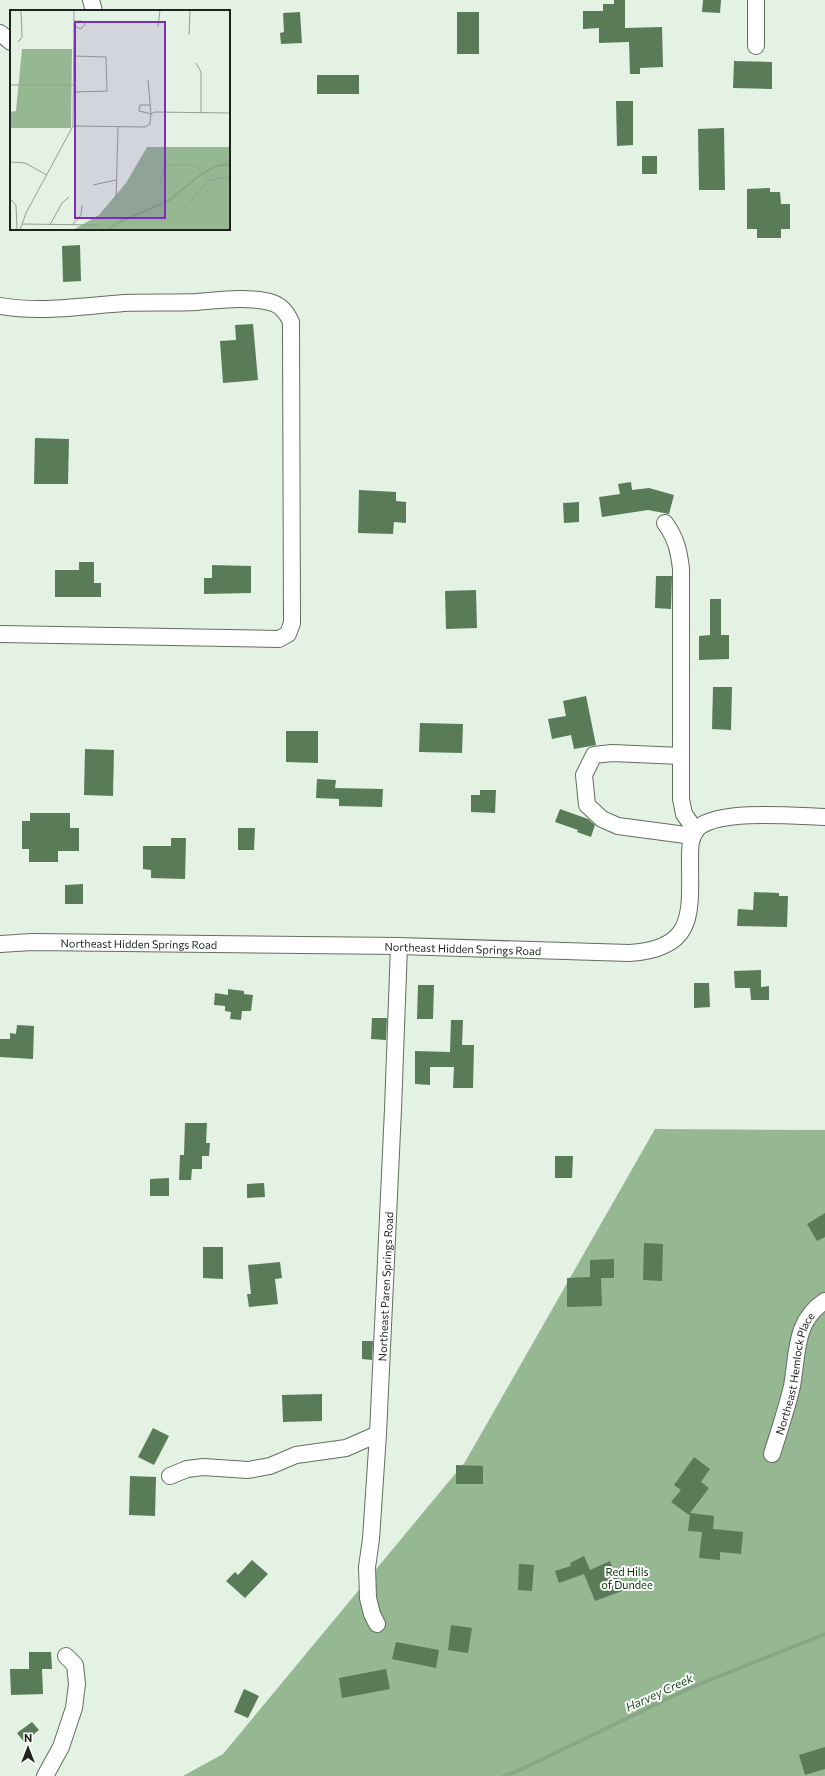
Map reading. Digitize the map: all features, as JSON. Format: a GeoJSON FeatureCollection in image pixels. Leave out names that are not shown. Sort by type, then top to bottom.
{"type":"FeatureCollection","features":[{"type":"Feature","properties":{"kind":"street"},"geometry":{"type":"LineString","coordinates":[[90,0],[94,10]]}},
{"type":"Feature","properties":{"kind":"street"},"geometry":{"type":"LineString","coordinates":[[756,0],[756,46]]}},
{"type":"Feature","properties":{"kind":"street"},"geometry":{"type":"LineString","coordinates":[[0,33],[10,41]]}},
{"type":"Feature","properties":{"kind":"street"},"geometry":{"type":"LineString","coordinates":[[0,306],[22,310],[125,303],[231,300],[273,303],[287,312],[291,322],[292,607],[292,623],[288,634],[279,639],[0,634]]}},
{"type":"Feature","properties":{"kind":"street"},"geometry":{"type":"LineString","coordinates":[[665,523],[673,533],[679,550],[681,569],[681,799],[684,814],[694,833]]}},
{"type":"Feature","properties":{"kind":"street"},"geometry":{"type":"LineString","coordinates":[[681,756],[612,753],[594,755],[584,774],[587,805],[602,819],[618,826],[694,833],[706,823],[730,817],[825,817]]}},
{"type":"Feature","properties":{"kind":"street","name":"Northeast Hidden Springs Road"},"geometry":{"type":"LineString","coordinates":[[0,944],[32,942],[398,946],[629,953],[658,949],[676,940],[686,924],[690,904],[690,849],[694,833]]}},
{"type":"Feature","properties":{"kind":"street","name":"Northeast Paren Springs Road"},"geometry":{"type":"LineString","coordinates":[[377,1624],[372,1614],[368,1598],[366,1567],[371,1539],[378,1434],[393,1116],[398,946]]}},
{"type":"Feature","properties":{"kind":"street","name":"Northeast Hemlock Place"},"geometry":{"type":"LineString","coordinates":[[772,1454],[792,1387],[798,1339],[809,1313],[825,1301]]}},
{"type":"Feature","properties":{"kind":"street"},"geometry":{"type":"LineString","coordinates":[[170,1476],[187,1468],[203,1467],[248,1470],[270,1466],[296,1454],[346,1448],[378,1434]]}},
{"type":"Feature","properties":{"kind":"street"},"geometry":{"type":"LineString","coordinates":[[45,1776],[61,1747],[74,1708],[77,1684],[75,1666],[66,1656]]}},
{"type":"Feature","properties":{"kind":"green space","name":"Red Hills of Dundee"},"geometry":{"type":"Polygon","coordinates":[[[655,1129],[825,1130],[825,1776],[183,1776],[223,1754],[465,1462],[655,1129]]]}},
{"type":"Feature","properties":{"kind":"building"},"geometry":{"type":"Polygon","coordinates":[[[614,0],[625,0],[625,28],[662,27],[663,67],[640,68],[640,74],[630,74],[629,42],[599,43],[599,28],[583,29],[583,11],[603,11],[603,4],[614,4],[614,0]]]}},
{"type":"Feature","properties":{"kind":"building"},"geometry":{"type":"Polygon","coordinates":[[[703,0],[721,0],[720,13],[702,12],[703,0]]]}},
{"type":"Feature","properties":{"kind":"building"},"geometry":{"type":"Polygon","coordinates":[[[300,12],[302,43],[281,44],[280,33],[284,32],[283,13],[300,12]]]}},
{"type":"Feature","properties":{"kind":"building"},"geometry":{"type":"Polygon","coordinates":[[[457,12],[479,12],[479,54],[457,54],[457,12]]]}},
{"type":"Feature","properties":{"kind":"building"},"geometry":{"type":"Polygon","coordinates":[[[734,61],[772,62],[772,89],[733,88],[734,61]]]}},
{"type":"Feature","properties":{"kind":"building"},"geometry":{"type":"Polygon","coordinates":[[[317,75],[359,75],[359,94],[317,94],[317,75]]]}},
{"type":"Feature","properties":{"kind":"building"},"geometry":{"type":"Polygon","coordinates":[[[616,101],[633,101],[633,145],[617,146],[616,101]]]}},
{"type":"Feature","properties":{"kind":"building"},"geometry":{"type":"Polygon","coordinates":[[[724,128],[725,190],[699,190],[698,129],[724,128]]]}},
{"type":"Feature","properties":{"kind":"building"},"geometry":{"type":"Polygon","coordinates":[[[642,156],[657,156],[657,174],[642,174],[642,156]]]}},
{"type":"Feature","properties":{"kind":"building"},"geometry":{"type":"Polygon","coordinates":[[[770,188],[770,192],[780,192],[781,204],[790,204],[790,229],[781,229],[781,238],[757,238],[757,229],[747,229],[747,189],[770,188]]]}},
{"type":"Feature","properties":{"kind":"building"},"geometry":{"type":"Polygon","coordinates":[[[80,245],[81,281],[63,282],[62,246],[80,245]]]}},
{"type":"Feature","properties":{"kind":"building"},"geometry":{"type":"Polygon","coordinates":[[[253,324],[258,380],[223,383],[220,341],[236,340],[235,325],[253,324]]]}},
{"type":"Feature","properties":{"kind":"building"},"geometry":{"type":"Polygon","coordinates":[[[35,438],[69,439],[68,484],[34,484],[35,438]]]}},
{"type":"Feature","properties":{"kind":"building"},"geometry":{"type":"Polygon","coordinates":[[[631,482],[632,490],[649,488],[674,495],[669,514],[648,510],[602,517],[599,497],[620,494],[618,484],[631,482]]]}},
{"type":"Feature","properties":{"kind":"building"},"geometry":{"type":"Polygon","coordinates":[[[359,490],[396,492],[396,501],[406,502],[406,523],[394,522],[393,534],[358,533],[359,490]]]}},
{"type":"Feature","properties":{"kind":"building"},"geometry":{"type":"Polygon","coordinates":[[[579,502],[579,522],[564,523],[563,503],[579,502]]]}},
{"type":"Feature","properties":{"kind":"building"},"geometry":{"type":"Polygon","coordinates":[[[79,562],[94,562],[94,583],[101,583],[101,597],[55,597],[55,570],[79,570],[79,562]]]}},
{"type":"Feature","properties":{"kind":"building"},"geometry":{"type":"Polygon","coordinates":[[[212,565],[251,566],[251,593],[204,594],[204,578],[212,578],[212,565]]]}},
{"type":"Feature","properties":{"kind":"building"},"geometry":{"type":"Polygon","coordinates":[[[656,576],[672,576],[671,609],[655,608],[656,576]]]}},
{"type":"Feature","properties":{"kind":"building"},"geometry":{"type":"Polygon","coordinates":[[[476,590],[477,628],[446,629],[445,591],[476,590]]]}},
{"type":"Feature","properties":{"kind":"building"},"geometry":{"type":"Polygon","coordinates":[[[710,599],[721,599],[721,635],[729,635],[729,659],[699,660],[699,636],[710,635],[710,599]]]}},
{"type":"Feature","properties":{"kind":"building"},"geometry":{"type":"Polygon","coordinates":[[[713,687],[732,687],[731,730],[712,729],[713,687]]]}},
{"type":"Feature","properties":{"kind":"building"},"geometry":{"type":"Polygon","coordinates":[[[586,696],[596,745],[574,749],[571,735],[552,739],[548,719],[566,716],[563,701],[586,696]]]}},
{"type":"Feature","properties":{"kind":"building"},"geometry":{"type":"Polygon","coordinates":[[[420,723],[463,724],[462,753],[419,752],[420,723]]]}},
{"type":"Feature","properties":{"kind":"building"},"geometry":{"type":"Polygon","coordinates":[[[286,731],[318,731],[318,763],[286,762],[286,731]]]}},
{"type":"Feature","properties":{"kind":"building"},"geometry":{"type":"Polygon","coordinates":[[[85,749],[114,750],[113,796],[84,795],[85,749]]]}},
{"type":"Feature","properties":{"kind":"building"},"geometry":{"type":"Polygon","coordinates":[[[317,779],[336,780],[335,788],[383,789],[382,807],[339,806],[339,799],[316,798],[317,779]]]}},
{"type":"Feature","properties":{"kind":"building"},"geometry":{"type":"Polygon","coordinates":[[[480,790],[496,790],[495,813],[471,812],[471,795],[480,795],[480,790]]]}},
{"type":"Feature","properties":{"kind":"building"},"geometry":{"type":"Polygon","coordinates":[[[560,809],[588,819],[595,825],[591,837],[577,832],[578,830],[555,822],[560,809]]]}},
{"type":"Feature","properties":{"kind":"building"},"geometry":{"type":"Polygon","coordinates":[[[30,813],[70,813],[70,828],[79,828],[79,851],[58,851],[58,862],[29,862],[29,849],[22,849],[22,821],[30,821],[30,813]]]}},
{"type":"Feature","properties":{"kind":"building"},"geometry":{"type":"Polygon","coordinates":[[[238,828],[255,828],[254,850],[238,850],[238,828]]]}},
{"type":"Feature","properties":{"kind":"building"},"geometry":{"type":"Polygon","coordinates":[[[171,838],[186,838],[185,879],[151,878],[151,870],[143,869],[143,846],[171,846],[171,838]]]}},
{"type":"Feature","properties":{"kind":"building"},"geometry":{"type":"Polygon","coordinates":[[[83,884],[83,904],[65,904],[65,885],[83,884]]]}},
{"type":"Feature","properties":{"kind":"building"},"geometry":{"type":"Polygon","coordinates":[[[754,892],[779,893],[779,896],[788,896],[787,927],[737,926],[738,909],[753,910],[754,892]]]}},
{"type":"Feature","properties":{"kind":"building"},"geometry":{"type":"Polygon","coordinates":[[[761,970],[761,987],[769,986],[769,1000],[751,1000],[750,988],[735,988],[734,971],[761,970]]]}},
{"type":"Feature","properties":{"kind":"building"},"geometry":{"type":"Polygon","coordinates":[[[694,983],[709,983],[710,1007],[694,1008],[694,983]]]}},
{"type":"Feature","properties":{"kind":"building"},"geometry":{"type":"Polygon","coordinates":[[[418,985],[434,985],[433,1019],[417,1019],[418,985]]]}},
{"type":"Feature","properties":{"kind":"building"},"geometry":{"type":"Polygon","coordinates":[[[228,989],[244,991],[244,994],[253,995],[251,1011],[242,1011],[241,1020],[230,1019],[231,1012],[225,1011],[225,1006],[214,1005],[215,993],[228,995],[228,989]]]}},
{"type":"Feature","properties":{"kind":"building"},"geometry":{"type":"Polygon","coordinates":[[[372,1018],[387,1018],[386,1040],[371,1039],[372,1018]]]}},
{"type":"Feature","properties":{"kind":"building"},"geometry":{"type":"Polygon","coordinates":[[[451,1020],[463,1020],[462,1045],[474,1045],[473,1088],[453,1088],[454,1067],[430,1067],[430,1085],[415,1084],[415,1051],[450,1052],[451,1020]]]}},
{"type":"Feature","properties":{"kind":"building"},"geometry":{"type":"Polygon","coordinates":[[[17,1025],[34,1026],[33,1059],[0,1057],[0,1039],[10,1039],[10,1033],[16,1034],[17,1025]]]}},
{"type":"Feature","properties":{"kind":"building"},"geometry":{"type":"Polygon","coordinates":[[[185,1123],[207,1123],[206,1143],[210,1143],[209,1156],[202,1156],[202,1169],[192,1169],[191,1180],[179,1180],[180,1155],[184,1155],[185,1123]]]}},
{"type":"Feature","properties":{"kind":"building"},"geometry":{"type":"Polygon","coordinates":[[[555,1156],[573,1156],[572,1178],[555,1178],[555,1156]]]}},
{"type":"Feature","properties":{"kind":"building"},"geometry":{"type":"Polygon","coordinates":[[[169,1178],[169,1196],[150,1196],[150,1179],[169,1178]]]}},
{"type":"Feature","properties":{"kind":"building"},"geometry":{"type":"Polygon","coordinates":[[[264,1183],[265,1197],[247,1198],[247,1184],[264,1183]]]}},
{"type":"Feature","properties":{"kind":"building"},"geometry":{"type":"Polygon","coordinates":[[[825,1213],[825,1237],[817,1241],[807,1224],[825,1213]]]}},
{"type":"Feature","properties":{"kind":"building"},"geometry":{"type":"Polygon","coordinates":[[[644,1243],[663,1244],[662,1281],[643,1280],[644,1243]]]}},
{"type":"Feature","properties":{"kind":"building"},"geometry":{"type":"Polygon","coordinates":[[[203,1247],[223,1247],[223,1279],[203,1278],[203,1247]]]}},
{"type":"Feature","properties":{"kind":"building"},"geometry":{"type":"Polygon","coordinates":[[[614,1259],[614,1278],[601,1278],[602,1306],[567,1307],[567,1278],[590,1277],[590,1260],[614,1259]]]}},
{"type":"Feature","properties":{"kind":"building"},"geometry":{"type":"Polygon","coordinates":[[[280,1262],[282,1278],[275,1279],[278,1304],[249,1307],[247,1294],[251,1294],[248,1265],[280,1262]]]}},
{"type":"Feature","properties":{"kind":"building"},"geometry":{"type":"Polygon","coordinates":[[[362,1341],[373,1341],[372,1360],[362,1359],[362,1341]]]}},
{"type":"Feature","properties":{"kind":"building"},"geometry":{"type":"Polygon","coordinates":[[[322,1394],[322,1421],[283,1422],[282,1395],[322,1394]]]}},
{"type":"Feature","properties":{"kind":"building"},"geometry":{"type":"Polygon","coordinates":[[[153,1428],[169,1436],[154,1465],[138,1457],[153,1428]]]}},
{"type":"Feature","properties":{"kind":"building"},"geometry":{"type":"Polygon","coordinates":[[[694,1457],[710,1469],[701,1482],[709,1488],[690,1513],[714,1516],[713,1529],[743,1532],[741,1554],[720,1552],[720,1560],[699,1558],[702,1532],[688,1531],[690,1514],[689,1515],[671,1502],[681,1490],[674,1485],[694,1457]]]}},
{"type":"Feature","properties":{"kind":"building"},"geometry":{"type":"Polygon","coordinates":[[[456,1465],[483,1466],[483,1484],[456,1484],[456,1465]]]}},
{"type":"Feature","properties":{"kind":"building"},"geometry":{"type":"Polygon","coordinates":[[[130,1476],[156,1477],[155,1516],[129,1515],[130,1476]]]}},
{"type":"Feature","properties":{"kind":"building"},"geometry":{"type":"Polygon","coordinates":[[[584,1556],[590,1570],[610,1561],[622,1591],[595,1601],[584,1574],[559,1583],[555,1571],[571,1566],[570,1563],[584,1556]]]}},
{"type":"Feature","properties":{"kind":"building"},"geometry":{"type":"Polygon","coordinates":[[[252,1560],[268,1574],[245,1598],[226,1581],[235,1572],[238,1575],[252,1560]]]}},
{"type":"Feature","properties":{"kind":"building"},"geometry":{"type":"Polygon","coordinates":[[[519,1564],[534,1565],[532,1591],[518,1590],[519,1564]]]}},
{"type":"Feature","properties":{"kind":"building"},"geometry":{"type":"Polygon","coordinates":[[[451,1625],[472,1628],[468,1653],[448,1650],[451,1625]]]}},
{"type":"Feature","properties":{"kind":"building"},"geometry":{"type":"Polygon","coordinates":[[[396,1642],[439,1650],[436,1668],[392,1659],[396,1642]]]}},
{"type":"Feature","properties":{"kind":"building"},"geometry":{"type":"Polygon","coordinates":[[[29,1652],[51,1652],[52,1669],[42,1669],[43,1694],[11,1695],[10,1669],[29,1669],[29,1652]]]}},
{"type":"Feature","properties":{"kind":"building"},"geometry":{"type":"Polygon","coordinates":[[[386,1669],[390,1689],[342,1698],[339,1678],[386,1669]]]}},
{"type":"Feature","properties":{"kind":"building"},"geometry":{"type":"Polygon","coordinates":[[[244,1689],[259,1696],[248,1718],[234,1712],[244,1689]]]}},
{"type":"Feature","properties":{"kind":"building"},"geometry":{"type":"Polygon","coordinates":[[[32,1722],[39,1730],[24,1742],[17,1733],[32,1722]]]}},
{"type":"Feature","properties":{"kind":"building"},"geometry":{"type":"Polygon","coordinates":[[[825,1747],[825,1769],[805,1775],[799,1755],[825,1747]]]}},
{"type":"Feature","properties":{"kind":"waterway","name":"Harvey Creek"},"geometry":{"type":"LineString","coordinates":[[504,1776],[520,1770],[692,1687],[825,1634]]}}]}
